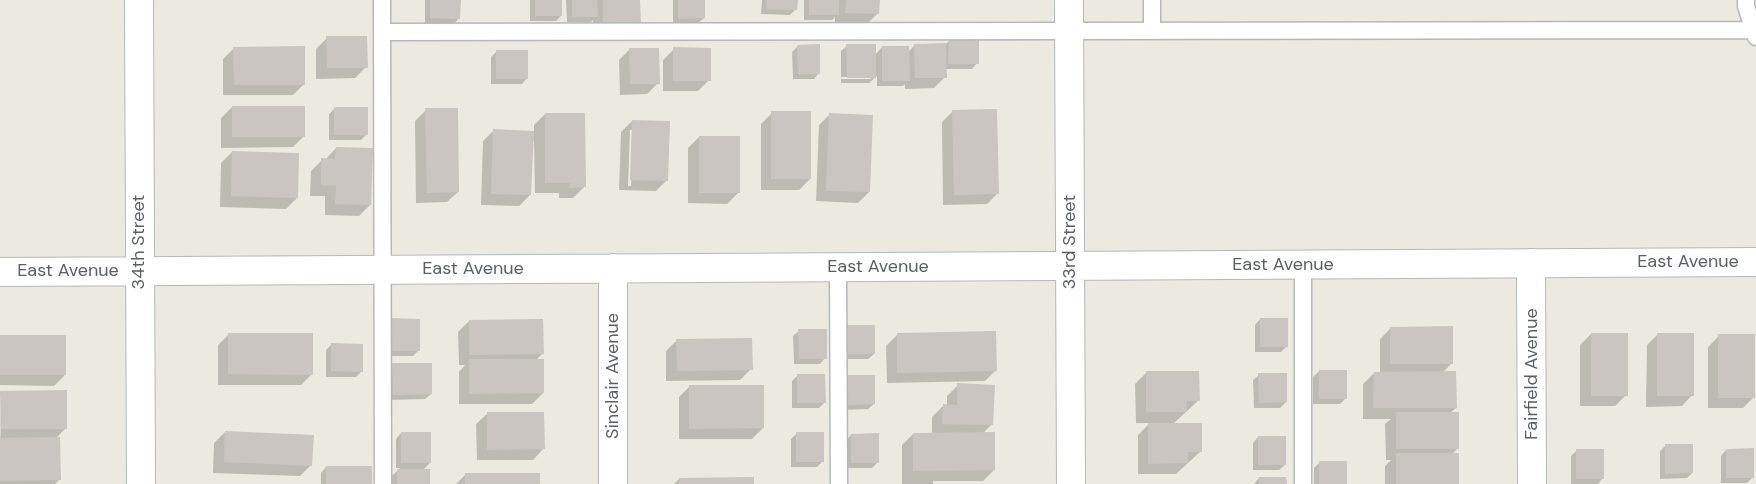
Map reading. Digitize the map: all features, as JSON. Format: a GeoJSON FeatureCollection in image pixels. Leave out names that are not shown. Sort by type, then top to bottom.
{"type":"FeatureCollection","features":[{"type":"Feature","properties":{"kind":"street","name":"34th Street"},"geometry":{"type":"LineString","coordinates":[[139,0],[141,484]]}},
{"type":"Feature","properties":{"kind":"street","name":"33rd Street"},"geometry":{"type":"LineString","coordinates":[[1070,0],[1071,484]]}},
{"type":"Feature","properties":{"kind":"street","name":"East Avenue"},"geometry":{"type":"LineString","coordinates":[[0,272],[1756,262]]}},
{"type":"Feature","properties":{"kind":"street","name":"Fairfield Avenue"},"geometry":{"type":"LineString","coordinates":[[1532,263],[1532,484]]}},
{"type":"Feature","properties":{"kind":"street","name":"Sinclair Avenue"},"geometry":{"type":"LineString","coordinates":[[613,268],[613,484]]}},
{"type":"Feature","properties":{"kind":"lane"},"geometry":{"type":"LineString","coordinates":[[382,0],[383,484]]}},
{"type":"Feature","properties":{"kind":"lane"},"geometry":{"type":"LineString","coordinates":[[1152,0],[1152,30]]}},
{"type":"Feature","properties":{"kind":"lane"},"geometry":{"type":"LineString","coordinates":[[382,32],[1152,30],[1755,33],[1746,6],[1746,0]]}},
{"type":"Feature","properties":{"kind":"lane"},"geometry":{"type":"LineString","coordinates":[[1303,264],[1304,484]]}},
{"type":"Feature","properties":{"kind":"lane"},"geometry":{"type":"LineString","coordinates":[[838,267],[839,484]]}},
{"type":"Feature","properties":{"kind":"building"},"geometry":{"type":"Polygon","coordinates":[[[430,0],[461,0],[460,19],[430,18],[430,0]]]}},
{"type":"Feature","properties":{"kind":"building"},"geometry":{"type":"Polygon","coordinates":[[[535,0],[562,0],[562,16],[535,16],[535,0]]]}},
{"type":"Feature","properties":{"kind":"building"},"geometry":{"type":"Polygon","coordinates":[[[572,0],[597,0],[598,17],[572,17],[572,0]]]}},
{"type":"Feature","properties":{"kind":"building"},"geometry":{"type":"Polygon","coordinates":[[[603,0],[640,0],[641,23],[603,23],[603,0]]]}},
{"type":"Feature","properties":{"kind":"building"},"geometry":{"type":"Polygon","coordinates":[[[678,0],[705,0],[705,18],[678,19],[678,0]]]}},
{"type":"Feature","properties":{"kind":"building"},"geometry":{"type":"Polygon","coordinates":[[[767,0],[798,0],[797,10],[766,9],[767,0]]]}},
{"type":"Feature","properties":{"kind":"building"},"geometry":{"type":"Polygon","coordinates":[[[809,0],[839,0],[839,15],[809,15],[809,0]]]}},
{"type":"Feature","properties":{"kind":"building"},"geometry":{"type":"Polygon","coordinates":[[[846,0],[880,0],[879,14],[845,13],[846,0]]]}},
{"type":"Feature","properties":{"kind":"building"},"geometry":{"type":"Polygon","coordinates":[[[326,36],[367,36],[368,68],[327,68],[326,36]]]}},
{"type":"Feature","properties":{"kind":"building"},"geometry":{"type":"Polygon","coordinates":[[[949,39],[979,40],[979,64],[948,64],[949,39]]]}},
{"type":"Feature","properties":{"kind":"building"},"geometry":{"type":"Polygon","coordinates":[[[946,43],[947,78],[915,78],[914,44],[946,43]]]}},
{"type":"Feature","properties":{"kind":"building"},"geometry":{"type":"Polygon","coordinates":[[[820,44],[820,74],[798,74],[797,45],[820,44]]]}},
{"type":"Feature","properties":{"kind":"building"},"geometry":{"type":"Polygon","coordinates":[[[846,44],[876,44],[876,78],[847,78],[846,44]]]}},
{"type":"Feature","properties":{"kind":"building"},"geometry":{"type":"Polygon","coordinates":[[[305,46],[305,85],[234,85],[233,47],[305,46]]]}},
{"type":"Feature","properties":{"kind":"building"},"geometry":{"type":"Polygon","coordinates":[[[882,46],[909,46],[910,81],[882,81],[882,46]]]}},
{"type":"Feature","properties":{"kind":"building"},"geometry":{"type":"Polygon","coordinates":[[[673,47],[711,48],[711,81],[673,81],[673,47]]]}},
{"type":"Feature","properties":{"kind":"building"},"geometry":{"type":"Polygon","coordinates":[[[629,48],[659,48],[660,84],[630,84],[629,48]]]}},
{"type":"Feature","properties":{"kind":"building"},"geometry":{"type":"Polygon","coordinates":[[[496,50],[528,50],[528,79],[496,79],[496,50]]]}},
{"type":"Feature","properties":{"kind":"building"},"geometry":{"type":"Polygon","coordinates":[[[232,106],[305,106],[305,137],[232,137],[232,106]]]}},
{"type":"Feature","properties":{"kind":"building"},"geometry":{"type":"Polygon","coordinates":[[[334,107],[368,107],[368,135],[334,135],[334,107]]]}},
{"type":"Feature","properties":{"kind":"building"},"geometry":{"type":"Polygon","coordinates":[[[425,108],[458,108],[459,192],[427,193],[425,108]]]}},
{"type":"Feature","properties":{"kind":"building"},"geometry":{"type":"Polygon","coordinates":[[[997,109],[999,194],[954,195],[952,110],[997,109]]]}},
{"type":"Feature","properties":{"kind":"building"},"geometry":{"type":"Polygon","coordinates":[[[771,111],[811,111],[811,179],[771,179],[771,111]]]}},
{"type":"Feature","properties":{"kind":"building"},"geometry":{"type":"Polygon","coordinates":[[[545,113],[585,113],[586,187],[569,188],[570,183],[545,183],[545,113]]]}},
{"type":"Feature","properties":{"kind":"building"},"geometry":{"type":"Polygon","coordinates":[[[829,113],[873,115],[870,192],[826,191],[829,113]]]}},
{"type":"Feature","properties":{"kind":"building"},"geometry":{"type":"Polygon","coordinates":[[[632,120],[670,121],[668,181],[630,180],[632,120]]]}},
{"type":"Feature","properties":{"kind":"building"},"geometry":{"type":"Polygon","coordinates":[[[493,129],[534,131],[531,195],[491,194],[493,129]]]}},
{"type":"Feature","properties":{"kind":"building"},"geometry":{"type":"Polygon","coordinates":[[[699,136],[740,136],[740,193],[699,193],[699,136]]]}},
{"type":"Feature","properties":{"kind":"building"},"geometry":{"type":"Polygon","coordinates":[[[336,147],[373,148],[371,205],[335,204],[336,186],[321,185],[321,158],[335,159],[336,147]]]}},
{"type":"Feature","properties":{"kind":"building"},"geometry":{"type":"Polygon","coordinates":[[[232,151],[299,153],[298,198],[231,196],[232,151]]]}},
{"type":"Feature","properties":{"kind":"building"},"geometry":{"type":"Polygon","coordinates":[[[391,318],[420,319],[420,351],[391,351],[391,318]]]}},
{"type":"Feature","properties":{"kind":"building"},"geometry":{"type":"Polygon","coordinates":[[[1260,318],[1288,318],[1288,347],[1260,347],[1260,318]]]}},
{"type":"Feature","properties":{"kind":"building"},"geometry":{"type":"Polygon","coordinates":[[[543,319],[544,354],[469,355],[469,320],[543,319]]]}},
{"type":"Feature","properties":{"kind":"building"},"geometry":{"type":"Polygon","coordinates":[[[846,325],[875,325],[875,354],[847,354],[846,325]]]}},
{"type":"Feature","properties":{"kind":"building"},"geometry":{"type":"Polygon","coordinates":[[[1453,326],[1453,364],[1390,364],[1390,327],[1453,326]]]}},
{"type":"Feature","properties":{"kind":"building"},"geometry":{"type":"Polygon","coordinates":[[[798,329],[827,329],[827,359],[799,359],[798,329]]]}},
{"type":"Feature","properties":{"kind":"building"},"geometry":{"type":"Polygon","coordinates":[[[996,331],[997,371],[897,373],[897,333],[996,331]]]}},
{"type":"Feature","properties":{"kind":"building"},"geometry":{"type":"Polygon","coordinates":[[[228,333],[313,333],[313,375],[228,374],[228,333]]]}},
{"type":"Feature","properties":{"kind":"building"},"geometry":{"type":"Polygon","coordinates":[[[1591,333],[1628,333],[1628,396],[1591,396],[1591,333]]]}},
{"type":"Feature","properties":{"kind":"building"},"geometry":{"type":"Polygon","coordinates":[[[1657,333],[1694,333],[1694,396],[1657,396],[1657,333]]]}},
{"type":"Feature","properties":{"kind":"building"},"geometry":{"type":"Polygon","coordinates":[[[1718,334],[1755,334],[1755,398],[1718,398],[1718,334]]]}},
{"type":"Feature","properties":{"kind":"building"},"geometry":{"type":"Polygon","coordinates":[[[0,335],[66,335],[66,375],[0,375],[0,335]]]}},
{"type":"Feature","properties":{"kind":"building"},"geometry":{"type":"Polygon","coordinates":[[[752,338],[753,370],[677,371],[676,339],[752,338]]]}},
{"type":"Feature","properties":{"kind":"building"},"geometry":{"type":"Polygon","coordinates":[[[331,343],[363,344],[363,372],[331,371],[331,343]]]}},
{"type":"Feature","properties":{"kind":"building"},"geometry":{"type":"Polygon","coordinates":[[[469,359],[544,359],[544,393],[469,394],[469,359]]]}},
{"type":"Feature","properties":{"kind":"building"},"geometry":{"type":"Polygon","coordinates":[[[392,363],[432,363],[432,394],[393,395],[392,363]]]}},
{"type":"Feature","properties":{"kind":"building"},"geometry":{"type":"Polygon","coordinates":[[[1319,370],[1347,370],[1347,399],[1319,399],[1319,370]]]}},
{"type":"Feature","properties":{"kind":"building"},"geometry":{"type":"Polygon","coordinates":[[[1146,371],[1199,371],[1200,401],[1186,401],[1187,412],[1146,412],[1146,371]]]}},
{"type":"Feature","properties":{"kind":"building"},"geometry":{"type":"Polygon","coordinates":[[[1456,371],[1457,408],[1373,408],[1374,372],[1456,371]]]}},
{"type":"Feature","properties":{"kind":"building"},"geometry":{"type":"Polygon","coordinates":[[[1258,373],[1287,373],[1287,402],[1259,403],[1258,373]]]}},
{"type":"Feature","properties":{"kind":"building"},"geometry":{"type":"Polygon","coordinates":[[[797,374],[825,374],[826,403],[797,403],[797,374]]]}},
{"type":"Feature","properties":{"kind":"building"},"geometry":{"type":"Polygon","coordinates":[[[846,375],[875,375],[875,404],[847,405],[846,375]]]}},
{"type":"Feature","properties":{"kind":"building"},"geometry":{"type":"Polygon","coordinates":[[[957,383],[995,385],[993,425],[942,424],[943,404],[957,405],[957,383]]]}},
{"type":"Feature","properties":{"kind":"building"},"geometry":{"type":"Polygon","coordinates":[[[689,385],[764,385],[764,428],[689,429],[689,385]]]}},
{"type":"Feature","properties":{"kind":"building"},"geometry":{"type":"Polygon","coordinates":[[[67,390],[67,429],[1,429],[0,391],[67,390]]]}},
{"type":"Feature","properties":{"kind":"building"},"geometry":{"type":"Polygon","coordinates":[[[487,412],[544,412],[545,449],[487,450],[487,412]]]}},
{"type":"Feature","properties":{"kind":"building"},"geometry":{"type":"Polygon","coordinates":[[[1396,412],[1459,412],[1459,449],[1396,449],[1396,412]]]}},
{"type":"Feature","properties":{"kind":"building"},"geometry":{"type":"Polygon","coordinates":[[[1148,423],[1202,423],[1202,452],[1188,452],[1188,463],[1148,464],[1148,423]]]}},
{"type":"Feature","properties":{"kind":"building"},"geometry":{"type":"Polygon","coordinates":[[[225,431],[314,435],[312,466],[224,462],[225,431]]]}},
{"type":"Feature","properties":{"kind":"building"},"geometry":{"type":"Polygon","coordinates":[[[401,432],[431,432],[431,463],[401,463],[401,432]]]}},
{"type":"Feature","properties":{"kind":"building"},"geometry":{"type":"Polygon","coordinates":[[[796,432],[824,432],[824,462],[796,462],[796,432]]]}},
{"type":"Feature","properties":{"kind":"building"},"geometry":{"type":"Polygon","coordinates":[[[995,432],[995,470],[913,471],[913,433],[995,432]]]}},
{"type":"Feature","properties":{"kind":"building"},"geometry":{"type":"Polygon","coordinates":[[[879,433],[879,463],[851,463],[851,434],[879,433]]]}},
{"type":"Feature","properties":{"kind":"building"},"geometry":{"type":"Polygon","coordinates":[[[1258,436],[1286,436],[1286,465],[1258,465],[1258,436]]]}},
{"type":"Feature","properties":{"kind":"building"},"geometry":{"type":"Polygon","coordinates":[[[60,437],[61,480],[0,481],[0,438],[60,437]]]}},
{"type":"Feature","properties":{"kind":"building"},"geometry":{"type":"Polygon","coordinates":[[[1665,444],[1693,444],[1693,473],[1665,474],[1665,444]]]}},
{"type":"Feature","properties":{"kind":"building"},"geometry":{"type":"Polygon","coordinates":[[[1754,448],[1754,478],[1726,478],[1726,449],[1754,448]]]}},
{"type":"Feature","properties":{"kind":"building"},"geometry":{"type":"Polygon","coordinates":[[[1576,449],[1604,449],[1604,479],[1576,479],[1576,449]]]}},
{"type":"Feature","properties":{"kind":"building"},"geometry":{"type":"Polygon","coordinates":[[[1396,453],[1459,453],[1459,484],[1396,484],[1396,453]]]}},
{"type":"Feature","properties":{"kind":"building"},"geometry":{"type":"Polygon","coordinates":[[[1319,461],[1347,461],[1347,484],[1319,484],[1319,461]]]}},
{"type":"Feature","properties":{"kind":"building"},"geometry":{"type":"Polygon","coordinates":[[[326,466],[372,466],[372,484],[326,484],[326,466]]]}},
{"type":"Feature","properties":{"kind":"building"},"geometry":{"type":"Polygon","coordinates":[[[397,469],[430,469],[430,484],[397,484],[397,469]]]}},
{"type":"Feature","properties":{"kind":"building"},"geometry":{"type":"Polygon","coordinates":[[[465,473],[540,473],[540,484],[465,484],[465,473]]]}},
{"type":"Feature","properties":{"kind":"building"},"geometry":{"type":"Polygon","coordinates":[[[754,477],[754,484],[679,484],[679,478],[754,477]]]}},
{"type":"Feature","properties":{"kind":"building"},"geometry":{"type":"Polygon","coordinates":[[[1259,477],[1286,477],[1287,484],[1259,484],[1259,477]]]}}]}
